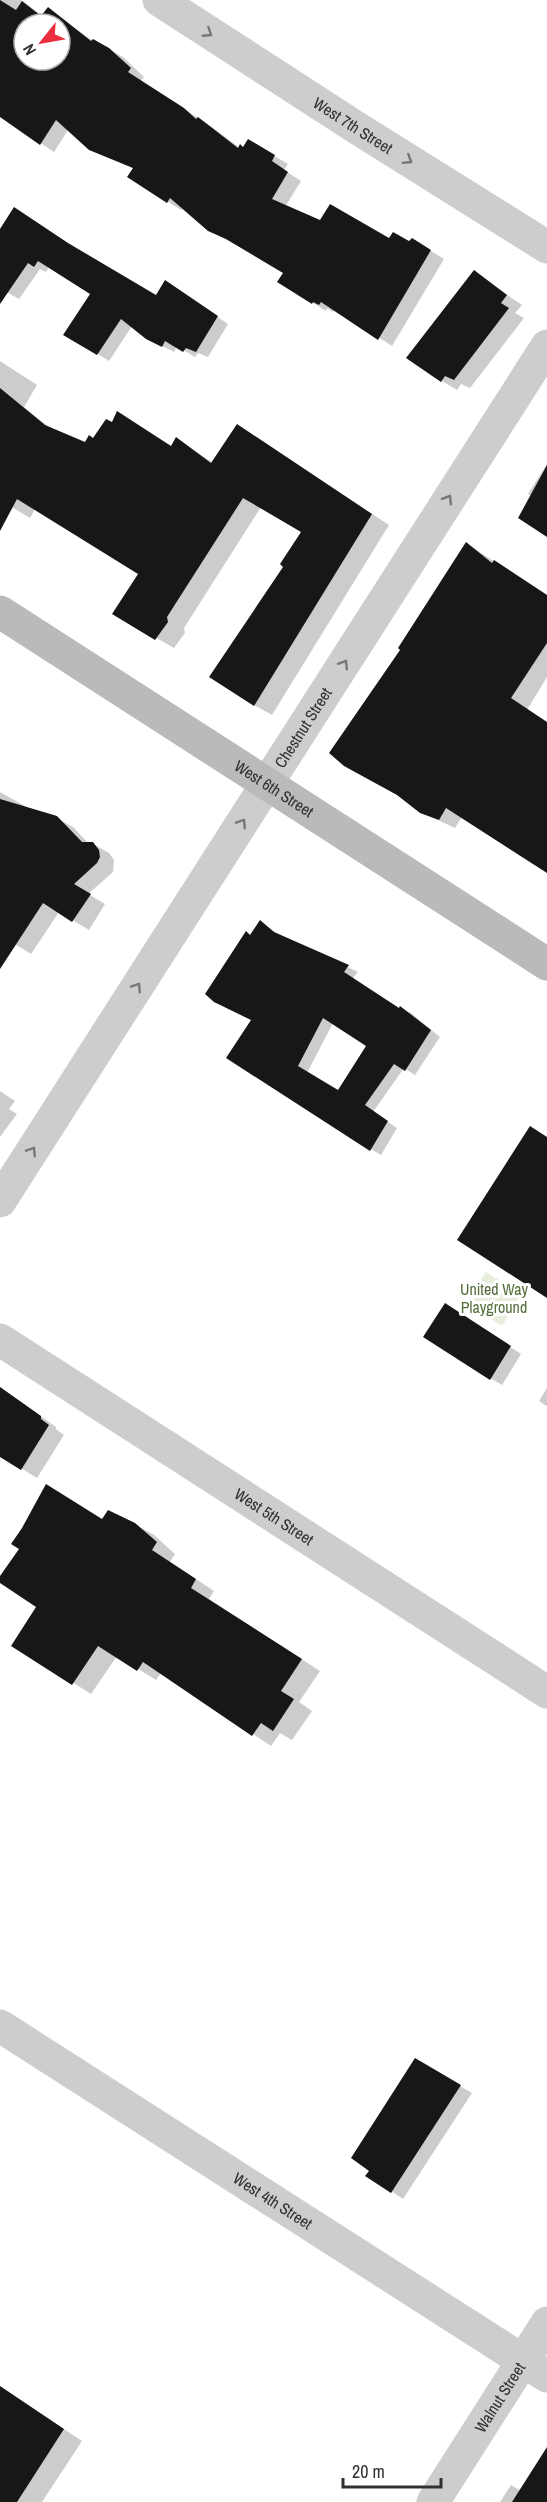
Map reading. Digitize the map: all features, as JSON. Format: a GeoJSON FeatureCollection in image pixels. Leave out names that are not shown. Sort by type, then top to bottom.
{"type":"FeatureCollection","features":[{"type":"Feature","properties":{"kind":"main road","name":"West 6th Street"},"geometry":{"type":"LineString","coordinates":[[0,612],[547,964]]}},
{"type":"Feature","properties":{"kind":"street","name":"West 7th Street"},"geometry":{"type":"LineString","coordinates":[[159,0],[357,129],[547,247]]}},
{"type":"Feature","properties":{"kind":"street","name":"Chestnut Street"},"geometry":{"type":"LineString","coordinates":[[0,1201],[547,346]]}},
{"type":"Feature","properties":{"kind":"street","name":"West 5th Street"},"geometry":{"type":"LineString","coordinates":[[0,1340],[547,1692]]}},
{"type":"Feature","properties":{"kind":"street","name":"West 4th Street"},"geometry":{"type":"LineString","coordinates":[[0,2026],[535,2368]]}},
{"type":"Feature","properties":{"kind":"street","name":"Walnut Street"},"geometry":{"type":"LineString","coordinates":[[433,2502],[535,2368],[547,2323]]}},
{"type":"Feature","properties":{"kind":"green space","name":"United Way Playground"},"geometry":{"type":"Polygon","coordinates":[[[486,1272],[521,1294],[502,1326],[466,1303],[486,1272]]]}},
{"type":"Feature","properties":{"kind":"building"},"geometry":{"type":"Polygon","coordinates":[[[0,0],[16,10],[22,1],[36,12],[12,12],[12,72],[72,72],[72,26],[91,41],[93,39],[109,48],[131,68],[128,72],[184,108],[196,119],[198,117],[238,148],[240,144],[243,147],[248,139],[275,155],[272,161],[288,172],[272,199],[320,220],[330,204],[389,238],[393,232],[409,241],[412,238],[431,250],[378,340],[321,302],[319,305],[313,302],[312,304],[277,282],[283,273],[226,239],[208,231],[170,198],[167,203],[127,177],[133,168],[89,150],[56,120],[40,145],[0,117],[0,0]]]}},
{"type":"Feature","properties":{"kind":"building"},"geometry":{"type":"Polygon","coordinates":[[[48,7],[54,12],[44,12],[48,7]]]}},
{"type":"Feature","properties":{"kind":"building"},"geometry":{"type":"Polygon","coordinates":[[[14,207],[68,243],[156,295],[165,280],[218,316],[196,352],[186,348],[183,352],[165,341],[162,347],[146,339],[121,319],[97,355],[63,335],[90,294],[38,261],[34,267],[28,263],[0,304],[0,229],[14,207]]]}},
{"type":"Feature","properties":{"kind":"building"},"geometry":{"type":"Polygon","coordinates":[[[474,270],[507,295],[501,303],[509,308],[454,380],[445,376],[441,382],[406,358],[474,270]]]}},
{"type":"Feature","properties":{"kind":"building"},"geometry":{"type":"Polygon","coordinates":[[[0,388],[45,425],[85,442],[89,435],[93,438],[106,419],[112,422],[117,411],[171,446],[176,437],[211,463],[237,424],[372,514],[254,706],[209,677],[283,567],[280,564],[301,532],[243,498],[167,617],[168,622],[155,640],[112,614],[138,574],[17,499],[0,531],[0,388]]]}},
{"type":"Feature","properties":{"kind":"building"},"geometry":{"type":"Polygon","coordinates":[[[547,465],[547,537],[518,518],[547,465]]]}},
{"type":"Feature","properties":{"kind":"building"},"geometry":{"type":"Polygon","coordinates":[[[466,542],[492,563],[494,560],[547,595],[547,643],[511,698],[547,722],[547,873],[446,808],[439,820],[420,813],[397,795],[344,766],[329,753],[400,650],[398,648],[466,542]]]}},
{"type":"Feature","properties":{"kind":"building"},"geometry":{"type":"Polygon","coordinates":[[[0,799],[57,816],[82,842],[93,842],[99,850],[100,857],[97,863],[74,884],[91,894],[72,922],[43,903],[0,969],[0,799]]]}},
{"type":"Feature","properties":{"kind":"building"},"geometry":{"type":"Polygon","coordinates":[[[260,920],[274,932],[349,965],[344,972],[399,1008],[400,1006],[431,1030],[405,1071],[394,1064],[365,1105],[388,1121],[370,1151],[226,1058],[251,1020],[214,1002],[205,994],[246,931],[250,935],[260,920]],[[323,1018],[298,1066],[338,1090],[366,1046],[323,1018]]]}},
{"type":"Feature","properties":{"kind":"building"},"geometry":{"type":"Polygon","coordinates":[[[530,1126],[547,1137],[547,1298],[457,1240],[530,1126]]]}},
{"type":"Feature","properties":{"kind":"building"},"geometry":{"type":"Polygon","coordinates":[[[445,1303],[511,1346],[490,1380],[423,1337],[445,1303]]]}},
{"type":"Feature","properties":{"kind":"building"},"geometry":{"type":"Polygon","coordinates":[[[0,1387],[41,1416],[41,1419],[49,1425],[21,1470],[0,1457],[0,1387]]]}},
{"type":"Feature","properties":{"kind":"building"},"geometry":{"type":"Polygon","coordinates":[[[46,1484],[102,1519],[108,1510],[135,1523],[157,1542],[152,1550],[196,1579],[191,1588],[302,1659],[281,1691],[294,1699],[273,1731],[261,1723],[252,1736],[143,1662],[137,1671],[98,1646],[72,1685],[11,1646],[36,1607],[0,1583],[0,1576],[19,1549],[11,1544],[46,1484]]]}},
{"type":"Feature","properties":{"kind":"building"},"geometry":{"type":"Polygon","coordinates":[[[415,2058],[461,2085],[391,2193],[365,2176],[369,2171],[351,2158],[415,2058]]]}},
{"type":"Feature","properties":{"kind":"building"},"geometry":{"type":"Polygon","coordinates":[[[0,2386],[64,2429],[17,2502],[0,2502],[0,2386]]]}},
{"type":"Feature","properties":{"kind":"building"},"geometry":{"type":"Polygon","coordinates":[[[547,2447],[547,2502],[512,2502],[547,2447]]]}}]}
